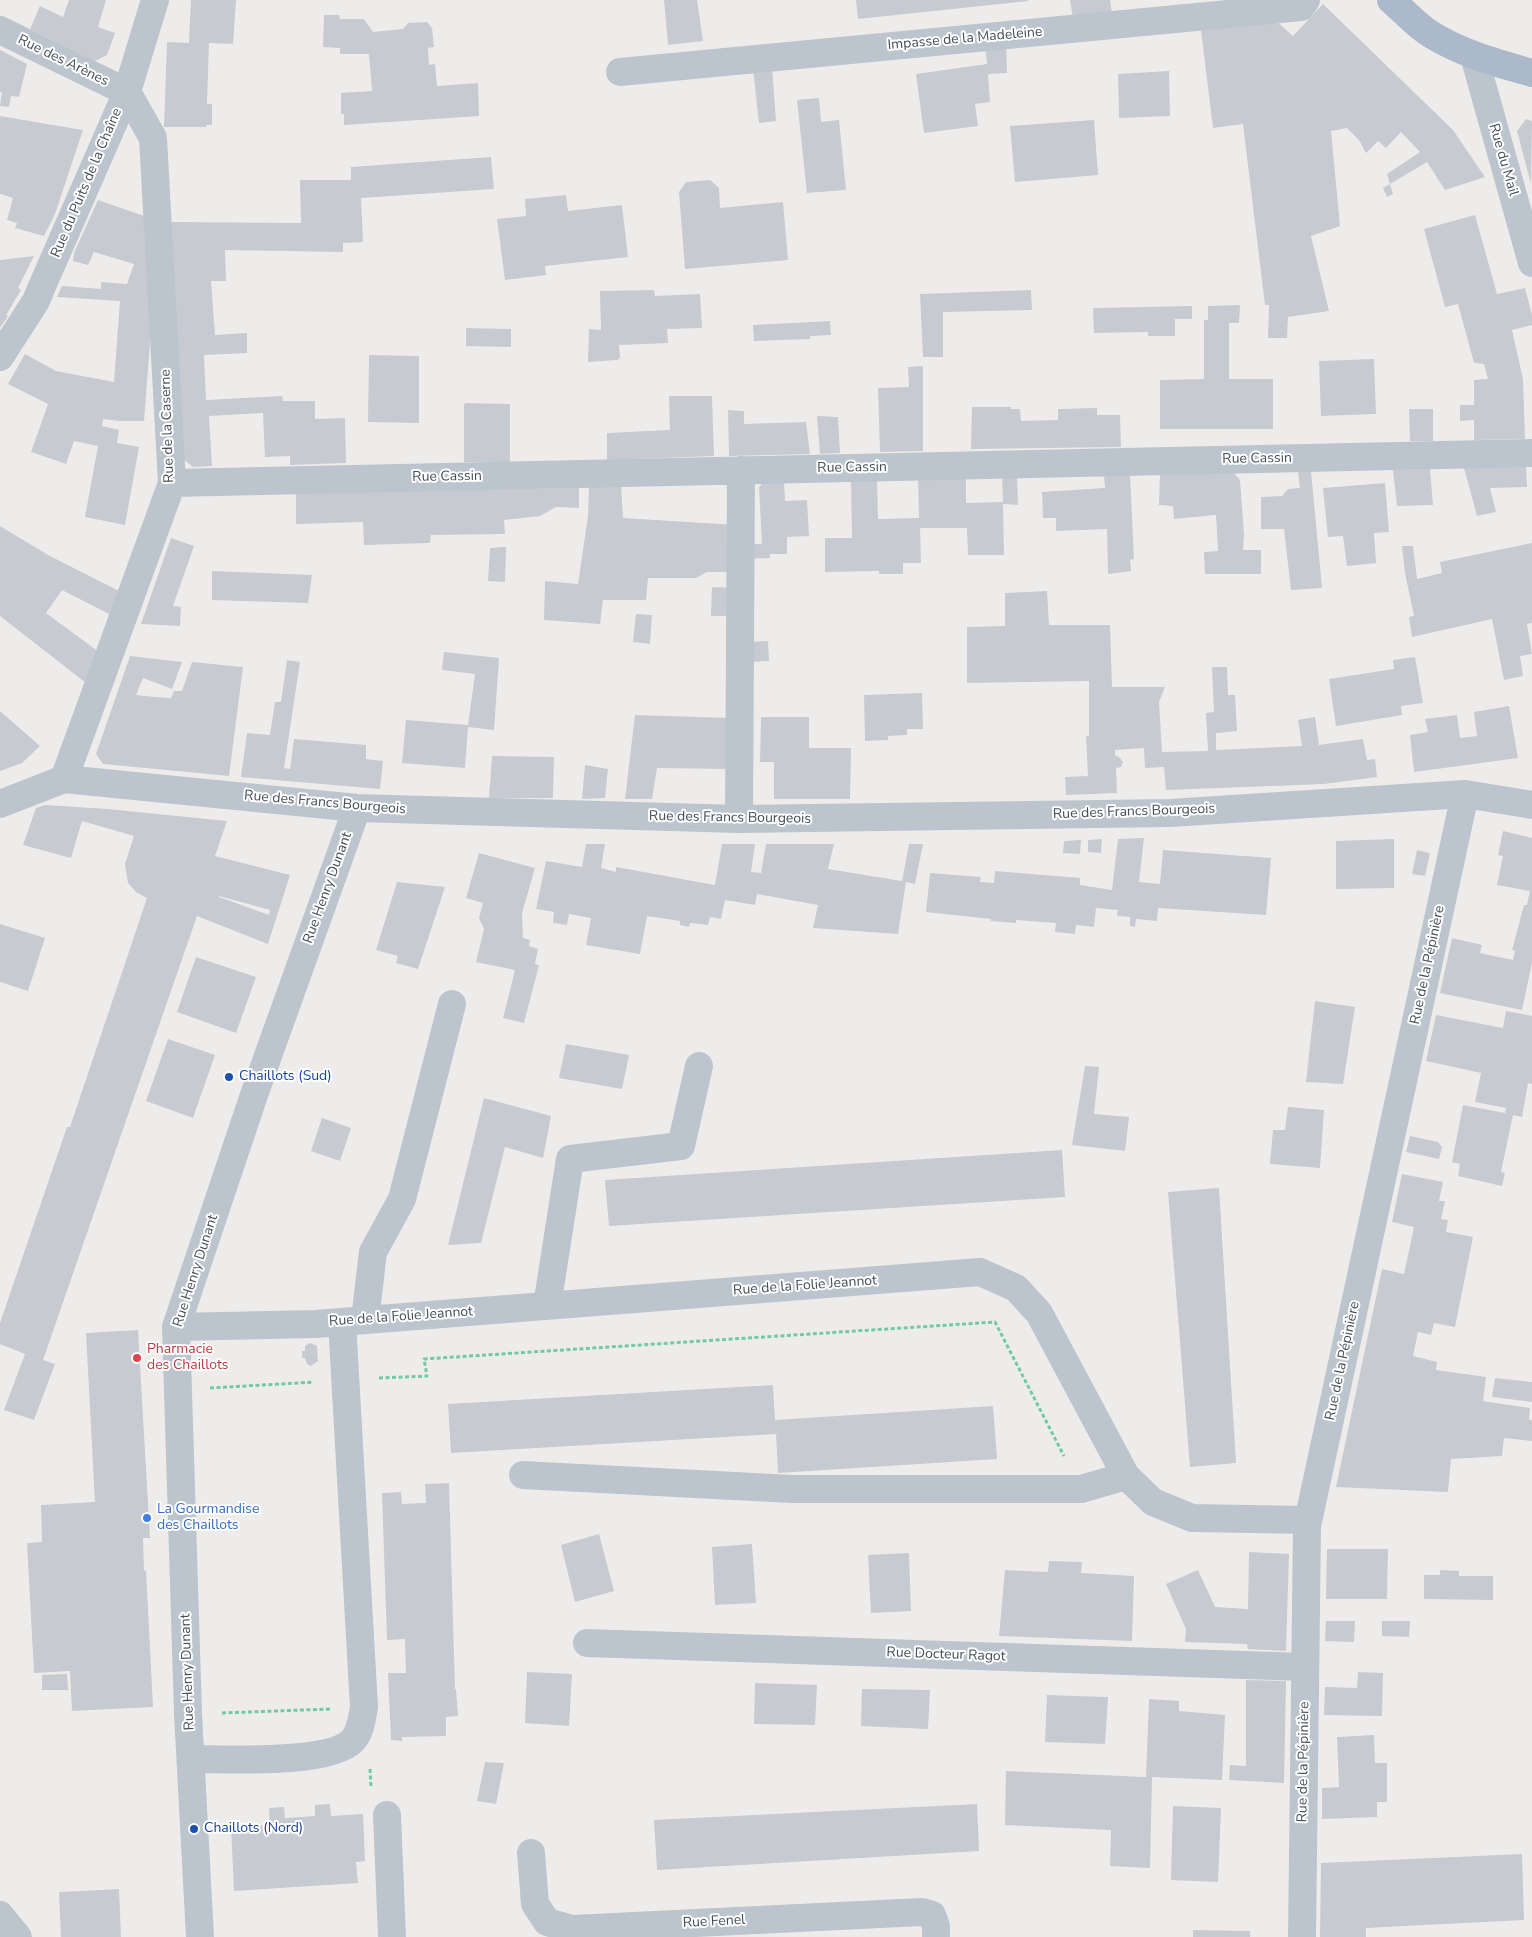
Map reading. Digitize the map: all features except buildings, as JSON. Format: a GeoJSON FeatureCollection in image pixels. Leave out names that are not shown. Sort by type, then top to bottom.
{"type":"FeatureCollection","features":[{"type":"Feature","properties":{"kind":"main road"},"geometry":{"type":"LineString","coordinates":[[1391,0],[1430,34],[1474,56],[1532,73]]}},
{"type":"Feature","properties":{"kind":"street","name":"Rue du Puits de la Chaîne"},"geometry":{"type":"LineString","coordinates":[[0,357],[36,301],[126,92],[155,0]]}},
{"type":"Feature","properties":{"kind":"street","name":"Impasse de la Madeleine"},"geometry":{"type":"LineString","coordinates":[[620,72],[1301,7],[1306,0]]}},
{"type":"Feature","properties":{"kind":"street","name":"Rue des Arènes"},"geometry":{"type":"LineString","coordinates":[[0,30],[126,92]]}},
{"type":"Feature","properties":{"kind":"street","name":"Rue du Mail"},"geometry":{"type":"LineString","coordinates":[[1474,56],[1532,263]]}},
{"type":"Feature","properties":{"kind":"street","name":"Rue de la Caserne"},"geometry":{"type":"LineString","coordinates":[[64,779],[172,483],[154,138],[126,92]]}},
{"type":"Feature","properties":{"kind":"street","name":"Rue Cassin"},"geometry":{"type":"LineString","coordinates":[[172,483],[1532,453]]}},
{"type":"Feature","properties":{"kind":"street"},"geometry":{"type":"LineString","coordinates":[[739,819],[741,470]]}},
{"type":"Feature","properties":{"kind":"street","name":"Rue des Francs Bourgeois"},"geometry":{"type":"LineString","coordinates":[[0,804],[64,779],[357,808],[739,819],[1170,813],[1465,794]]}},
{"type":"Feature","properties":{"kind":"street"},"geometry":{"type":"LineString","coordinates":[[1465,794],[1532,805]]}},
{"type":"Feature","properties":{"kind":"street","name":"Rue de la Pépinière"},"geometry":{"type":"LineString","coordinates":[[1302,1937],[1308,1520],[1465,794]]}},
{"type":"Feature","properties":{"kind":"street","name":"Rue Henry Dunant"},"geometry":{"type":"LineString","coordinates":[[200,1937],[191,1759],[176,1327],[255,1092],[357,808]]}},
{"type":"Feature","properties":{"kind":"street"},"geometry":{"type":"LineString","coordinates":[[191,1759],[276,1759],[334,1752],[345,1747],[354,1739],[361,1724],[364,1707],[354,1321],[373,1252],[402,1199],[452,1004]]}},
{"type":"Feature","properties":{"kind":"street"},"geometry":{"type":"LineString","coordinates":[[547,1306],[570,1159],[681,1146],[700,1066]]}},
{"type":"Feature","properties":{"kind":"street","name":"Rue de la Folie Jeannot"},"geometry":{"type":"LineString","coordinates":[[176,1327],[354,1321],[980,1272],[1016,1288],[1039,1313],[1126,1476],[1153,1502],[1192,1518],[1308,1520]]}},
{"type":"Feature","properties":{"kind":"street"},"geometry":{"type":"LineString","coordinates":[[523,1475],[792,1489],[1081,1489],[1126,1476]]}},
{"type":"Feature","properties":{"kind":"street","name":"Rue Docteur Ragot"},"geometry":{"type":"LineString","coordinates":[[587,1644],[1306,1667]]}},
{"type":"Feature","properties":{"kind":"street"},"geometry":{"type":"LineString","coordinates":[[388,1815],[392,1937]]}},
{"type":"Feature","properties":{"kind":"street","name":"Rue Fenel"},"geometry":{"type":"LineString","coordinates":[[531,1853],[535,1904],[547,1922],[572,1929],[922,1912],[932,1915],[936,1926],[936,1937]]}},
{"type":"Feature","properties":{"kind":"street"},"geometry":{"type":"LineString","coordinates":[[0,1915],[18,1937]]}},
{"type":"Feature","properties":{"kind":"path"},"geometry":{"type":"LineString","coordinates":[[378,1378],[427,1376],[424,1360],[995,1322],[1081,1489]]}},
{"type":"Feature","properties":{"kind":"path"},"geometry":{"type":"LineString","coordinates":[[204,1388],[316,1382]]}},
{"type":"Feature","properties":{"kind":"path"},"geometry":{"type":"LineString","coordinates":[[216,1713],[364,1707]]}},
{"type":"Feature","properties":{"kind":"path"},"geometry":{"type":"LineString","coordinates":[[354,1739],[370,1769],[372,1804],[388,1815]]}},
{"type":"Feature","properties":{"kind":"place","name":"Chaillots (Sud)"},"geometry":{"type":"Point","coordinates":[229,1077]}},
{"type":"Feature","properties":{"kind":"place","name":"Pharmacie des Chaillots"},"geometry":{"type":"Point","coordinates":[137,1358]}},
{"type":"Feature","properties":{"kind":"place","name":"La Gourmandise des Chaillots"},"geometry":{"type":"Point","coordinates":[147,1518]}},
{"type":"Feature","properties":{"kind":"place","name":"Chaillots (Nord)"},"geometry":{"type":"Point","coordinates":[194,1829]}}]}
